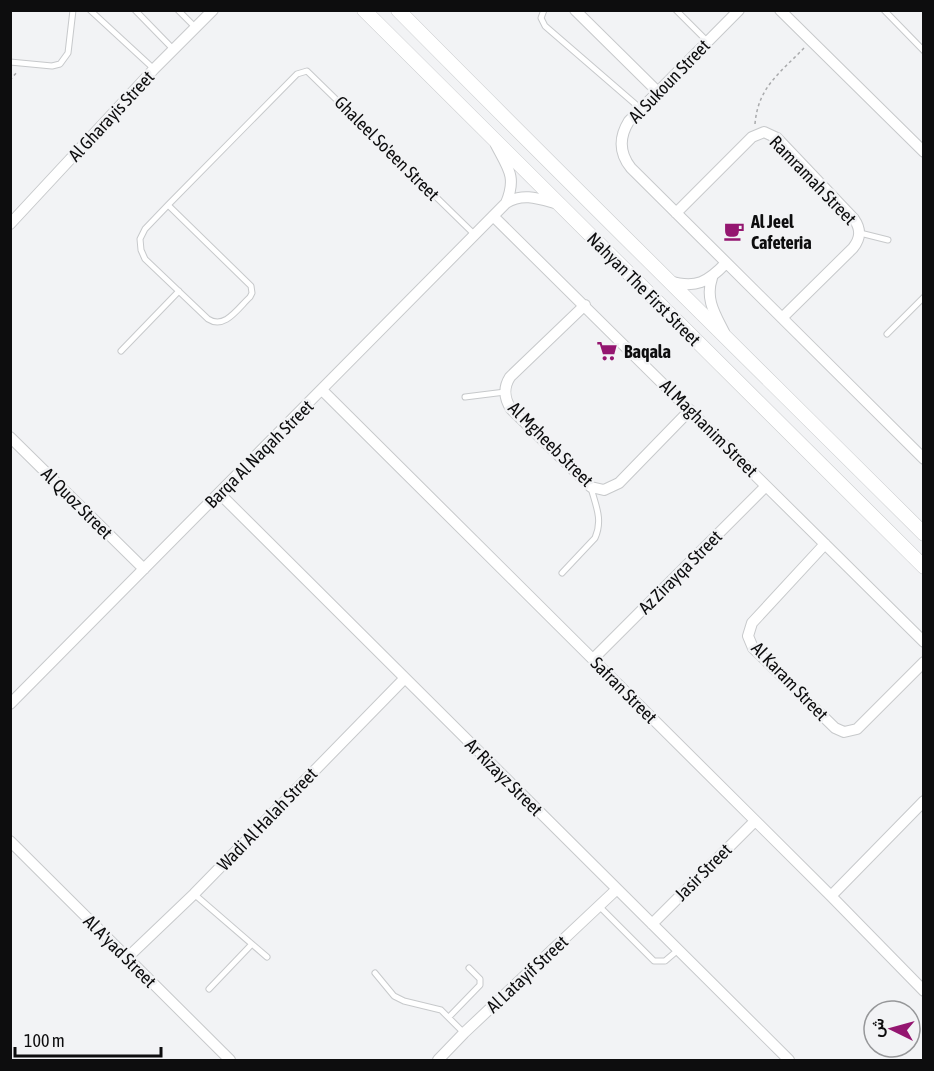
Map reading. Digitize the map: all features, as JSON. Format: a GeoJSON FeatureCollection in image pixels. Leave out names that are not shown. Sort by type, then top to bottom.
{"type":"FeatureCollection","features":[{"type":"Feature","properties":{"kind":"main road","name":"Nahyan The First Street"},"geometry":{"type":"LineString","coordinates":[[364,10],[924,567]]}},
{"type":"Feature","properties":{"kind":"main road","name":"Nahyan The First Street"},"geometry":{"type":"LineString","coordinates":[[398,10],[666,280],[924,534]]}},
{"type":"Feature","properties":{"kind":"street","name":"Al Gharayis Street"},"geometry":{"type":"LineString","coordinates":[[10,224],[154,69],[213,10]]}},
{"type":"Feature","properties":{"kind":"street"},"geometry":{"type":"LineString","coordinates":[[575,10],[658,92]]}},
{"type":"Feature","properties":{"kind":"street","name":"Al Sukoun Street"},"geometry":{"type":"LineString","coordinates":[[739,10],[629,121],[622,132],[622,152],[631,168],[922,455]]}},
{"type":"Feature","properties":{"kind":"street"},"geometry":{"type":"LineString","coordinates":[[780,10],[924,152]]}},
{"type":"Feature","properties":{"kind":"street","name":"Ramramah Street"},"geometry":{"type":"LineString","coordinates":[[676,213],[755,134],[764,132],[777,138],[854,219],[860,233],[853,248],[782,318]]}},
{"type":"Feature","properties":{"kind":"street"},"geometry":{"type":"LineString","coordinates":[[492,137],[512,179],[506,203]]}},
{"type":"Feature","properties":{"kind":"street"},"geometry":{"type":"LineString","coordinates":[[506,203],[524,197],[559,204]]}},
{"type":"Feature","properties":{"kind":"street","name":"Barqa Al Naqah Street"},"geometry":{"type":"LineString","coordinates":[[10,704],[506,203]]}},
{"type":"Feature","properties":{"kind":"street","name":"Al Maghanim Street"},"geometry":{"type":"LineString","coordinates":[[493,216],[924,642]]}},
{"type":"Feature","properties":{"kind":"street"},"geometry":{"type":"LineString","coordinates":[[726,263],[712,278],[709,286],[710,303],[726,338]]}},
{"type":"Feature","properties":{"kind":"street"},"geometry":{"type":"LineString","coordinates":[[666,280],[694,284],[712,278]]}},
{"type":"Feature","properties":{"kind":"street","name":"Al Mgheeb Street"},"geometry":{"type":"LineString","coordinates":[[585,305],[507,381],[506,401],[511,409],[591,486],[604,490],[616,486],[690,410]]}},
{"type":"Feature","properties":{"kind":"street","name":"Safran Street"},"geometry":{"type":"LineString","coordinates":[[322,390],[924,991]]}},
{"type":"Feature","properties":{"kind":"street","name":"Al Quoz Street"},"geometry":{"type":"LineString","coordinates":[[10,437],[144,569]]}},
{"type":"Feature","properties":{"kind":"street","name":"Az Zirayqa Street"},"geometry":{"type":"LineString","coordinates":[[593,659],[766,486]]}},
{"type":"Feature","properties":{"kind":"street","name":"Ar Rizayz Street"},"geometry":{"type":"LineString","coordinates":[[219,493],[789,1060]]}},
{"type":"Feature","properties":{"kind":"street","name":"Al Karam Street"},"geometry":{"type":"LineString","coordinates":[[825,544],[752,623],[748,636],[753,648],[835,728],[844,732],[857,729],[924,662]]}},
{"type":"Feature","properties":{"kind":"street","name":"Wadi Al Halah Street"},"geometry":{"type":"LineString","coordinates":[[127,958],[194,894],[405,678]]}},
{"type":"Feature","properties":{"kind":"street"},"geometry":{"type":"LineString","coordinates":[[831,896],[924,801]]}},
{"type":"Feature","properties":{"kind":"street","name":"Jasir Street"},"geometry":{"type":"LineString","coordinates":[[652,924],[755,821]]}},
{"type":"Feature","properties":{"kind":"street","name":"Al A'yad Street"},"geometry":{"type":"LineString","coordinates":[[10,841],[230,1060]]}},
{"type":"Feature","properties":{"kind":"street","name":"Al Latayif Street"},"geometry":{"type":"LineString","coordinates":[[438,1060],[617,889]]}},
{"type":"Feature","properties":{"kind":"lane"},"geometry":{"type":"LineString","coordinates":[[10,62],[52,66],[64,61],[68,53],[73,10]]}},
{"type":"Feature","properties":{"kind":"lane"},"geometry":{"type":"LineString","coordinates":[[90,10],[154,69]]}},
{"type":"Feature","properties":{"kind":"lane"},"geometry":{"type":"LineString","coordinates":[[135,10],[174,50]]}},
{"type":"Feature","properties":{"kind":"lane"},"geometry":{"type":"LineString","coordinates":[[178,10],[196,28]]}},
{"type":"Feature","properties":{"kind":"lane"},"geometry":{"type":"LineString","coordinates":[[544,10],[541,18],[545,26],[641,109]]}},
{"type":"Feature","properties":{"kind":"lane"},"geometry":{"type":"LineString","coordinates":[[676,10],[708,42]]}},
{"type":"Feature","properties":{"kind":"lane"},"geometry":{"type":"LineString","coordinates":[[884,10],[924,51]]}},
{"type":"Feature","properties":{"kind":"lane","name":"Ghaleel So'een Street"},"geometry":{"type":"LineString","coordinates":[[168,205],[297,74],[304,71],[311,72],[474,234]]}},
{"type":"Feature","properties":{"kind":"lane"},"geometry":{"type":"LineString","coordinates":[[168,205],[249,283],[252,292],[250,297],[226,320],[217,323],[208,319],[146,259],[140,244],[144,229],[168,205]]}},
{"type":"Feature","properties":{"kind":"lane"},"geometry":{"type":"LineString","coordinates":[[860,233],[888,240]]}},
{"type":"Feature","properties":{"kind":"lane"},"geometry":{"type":"LineString","coordinates":[[121,351],[178,291]]}},
{"type":"Feature","properties":{"kind":"lane"},"geometry":{"type":"LineString","coordinates":[[887,334],[924,297]]}},
{"type":"Feature","properties":{"kind":"lane"},"geometry":{"type":"LineString","coordinates":[[465,397],[505,392]]}},
{"type":"Feature","properties":{"kind":"lane"},"geometry":{"type":"LineString","coordinates":[[562,573],[595,538],[598,531],[599,516],[591,486]]}},
{"type":"Feature","properties":{"kind":"lane"},"geometry":{"type":"LineString","coordinates":[[194,894],[267,957]]}},
{"type":"Feature","properties":{"kind":"lane"},"geometry":{"type":"LineString","coordinates":[[599,906],[654,961],[665,961],[678,950]]}},
{"type":"Feature","properties":{"kind":"lane"},"geometry":{"type":"LineString","coordinates":[[209,989],[252,944]]}},
{"type":"Feature","properties":{"kind":"lane"},"geometry":{"type":"LineString","coordinates":[[449,1017],[480,985],[480,979],[468,968]]}},
{"type":"Feature","properties":{"kind":"lane"},"geometry":{"type":"LineString","coordinates":[[375,973],[390,993],[398,999],[437,1008],[464,1033]]}},
{"type":"Feature","properties":{"kind":"path"},"geometry":{"type":"LineString","coordinates":[[755,134],[758,104],[766,86],[812,41]]}},
{"type":"Feature","properties":{"kind":"path"},"geometry":{"type":"LineString","coordinates":[[10,80],[24,63]]}},
{"type":"Feature","properties":{"kind":"place","name":"Al Jeel Cafeteria"},"geometry":{"type":"Point","coordinates":[734,231]}},
{"type":"Feature","properties":{"kind":"place","name":"Baqala"},"geometry":{"type":"Point","coordinates":[607,351]}}]}
